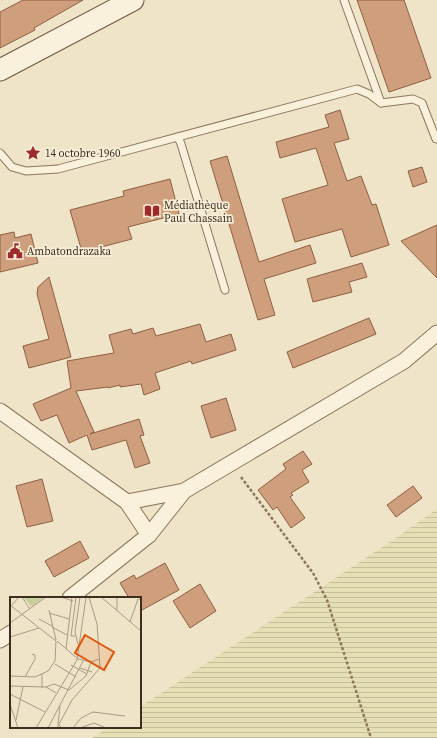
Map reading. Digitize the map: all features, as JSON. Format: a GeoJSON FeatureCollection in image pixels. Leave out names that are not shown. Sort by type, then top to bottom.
{"type":"FeatureCollection","features":[{"type":"Feature","properties":{"kind":"main road"},"geometry":{"type":"LineString","coordinates":[[0,70],[133,0]]}},
{"type":"Feature","properties":{"kind":"street"},"geometry":{"type":"LineString","coordinates":[[127,502],[184,491],[404,361],[437,333]]}},
{"type":"Feature","properties":{"kind":"street"},"geometry":{"type":"LineString","coordinates":[[0,411],[127,502],[149,535]]}},
{"type":"Feature","properties":{"kind":"street"},"geometry":{"type":"LineString","coordinates":[[72,597],[149,535],[184,491]]}},
{"type":"Feature","properties":{"kind":"street"},"geometry":{"type":"LineString","coordinates":[[0,640],[10,634]]}},
{"type":"Feature","properties":{"kind":"lane"},"geometry":{"type":"LineString","coordinates":[[344,0],[381,103]]}},
{"type":"Feature","properties":{"kind":"lane"},"geometry":{"type":"LineString","coordinates":[[0,153],[12,167],[26,171],[58,169],[357,89],[369,94],[381,103],[413,99],[422,103],[436,139]]}},
{"type":"Feature","properties":{"kind":"lane"},"geometry":{"type":"LineString","coordinates":[[178,137],[225,290]]}},
{"type":"Feature","properties":{"kind":"path"},"geometry":{"type":"LineString","coordinates":[[231,464],[313,573],[327,600],[371,738]]}},
{"type":"Feature","properties":{"kind":"shaded area"},"geometry":{"type":"Polygon","coordinates":[[[437,509],[437,738],[92,738],[107,728],[141,728],[141,706],[390,542],[437,509]]]}},
{"type":"Feature","properties":{"kind":"building"},"geometry":{"type":"Polygon","coordinates":[[[23,0],[83,0],[34,28],[35,30],[0,48],[0,12],[23,0]]]}},
{"type":"Feature","properties":{"kind":"building"},"geometry":{"type":"Polygon","coordinates":[[[357,0],[404,0],[431,78],[389,92],[357,0]]]}},
{"type":"Feature","properties":{"kind":"building"},"geometry":{"type":"Polygon","coordinates":[[[340,110],[349,139],[334,143],[347,181],[361,176],[372,205],[376,204],[389,245],[351,257],[342,229],[295,242],[282,199],[328,185],[316,148],[280,158],[276,142],[329,127],[325,115],[340,110]]]}},
{"type":"Feature","properties":{"kind":"building"},"geometry":{"type":"Polygon","coordinates":[[[227,156],[259,262],[310,245],[316,263],[264,279],[275,315],[258,320],[210,161],[227,156]]]}},
{"type":"Feature","properties":{"kind":"building"},"geometry":{"type":"Polygon","coordinates":[[[422,167],[427,182],[413,187],[408,171],[422,167]]]}},
{"type":"Feature","properties":{"kind":"building"},"geometry":{"type":"Polygon","coordinates":[[[170,179],[179,214],[128,227],[132,239],[82,252],[70,210],[124,196],[123,191],[170,179]]]}},
{"type":"Feature","properties":{"kind":"building"},"geometry":{"type":"Polygon","coordinates":[[[437,225],[437,278],[401,241],[437,225]]]}},
{"type":"Feature","properties":{"kind":"building"},"geometry":{"type":"Polygon","coordinates":[[[14,232],[15,238],[31,234],[38,263],[0,272],[0,235],[14,232]]]}},
{"type":"Feature","properties":{"kind":"building"},"geometry":{"type":"Polygon","coordinates":[[[362,263],[367,277],[349,282],[352,292],[313,302],[307,279],[362,263]]]}},
{"type":"Feature","properties":{"kind":"building"},"geometry":{"type":"Polygon","coordinates":[[[49,277],[71,357],[29,368],[23,346],[49,339],[37,294],[38,287],[49,277]]]}},
{"type":"Feature","properties":{"kind":"building"},"geometry":{"type":"Polygon","coordinates":[[[369,318],[376,334],[293,368],[287,352],[369,318]]]}},
{"type":"Feature","properties":{"kind":"building"},"geometry":{"type":"Polygon","coordinates":[[[200,324],[206,342],[231,334],[236,350],[192,364],[191,361],[155,373],[160,389],[144,395],[141,384],[120,387],[120,385],[108,388],[76,391],[94,432],[90,434],[139,419],[144,435],[140,436],[150,463],[135,468],[126,440],[92,450],[87,435],[69,443],[57,415],[41,421],[33,404],[71,388],[67,361],[114,353],[109,335],[131,329],[133,334],[153,328],[156,336],[200,324]]]}},
{"type":"Feature","properties":{"kind":"building"},"geometry":{"type":"Polygon","coordinates":[[[226,398],[236,430],[211,438],[201,406],[226,398]]]}},
{"type":"Feature","properties":{"kind":"building"},"geometry":{"type":"Polygon","coordinates":[[[303,451],[312,464],[302,470],[309,482],[291,493],[293,495],[290,497],[305,518],[291,528],[277,507],[273,510],[258,490],[286,469],[283,464],[303,451]]]}},
{"type":"Feature","properties":{"kind":"building"},"geometry":{"type":"Polygon","coordinates":[[[42,479],[53,521],[27,527],[16,486],[42,479]]]}},
{"type":"Feature","properties":{"kind":"building"},"geometry":{"type":"Polygon","coordinates":[[[413,486],[422,498],[396,517],[387,505],[413,486]]]}},
{"type":"Feature","properties":{"kind":"building"},"geometry":{"type":"Polygon","coordinates":[[[80,541],[89,558],[54,577],[45,561],[80,541]]]}},
{"type":"Feature","properties":{"kind":"building"},"geometry":{"type":"Polygon","coordinates":[[[165,563],[179,590],[141,610],[141,597],[128,597],[120,583],[134,575],[136,579],[165,563]]]}},
{"type":"Feature","properties":{"kind":"building"},"geometry":{"type":"Polygon","coordinates":[[[200,584],[216,611],[190,628],[173,601],[200,584]]]}},
{"type":"Feature","properties":{"kind":"place","name":"14 octobre 1960"},"geometry":{"type":"Point","coordinates":[33,153]}},
{"type":"Feature","properties":{"kind":"place","name":"Médiathèque Paul Chassain"},"geometry":{"type":"Point","coordinates":[152,211]}},
{"type":"Feature","properties":{"kind":"place","name":"Ambatondrazaka"},"geometry":{"type":"Point","coordinates":[15,251]}}]}
